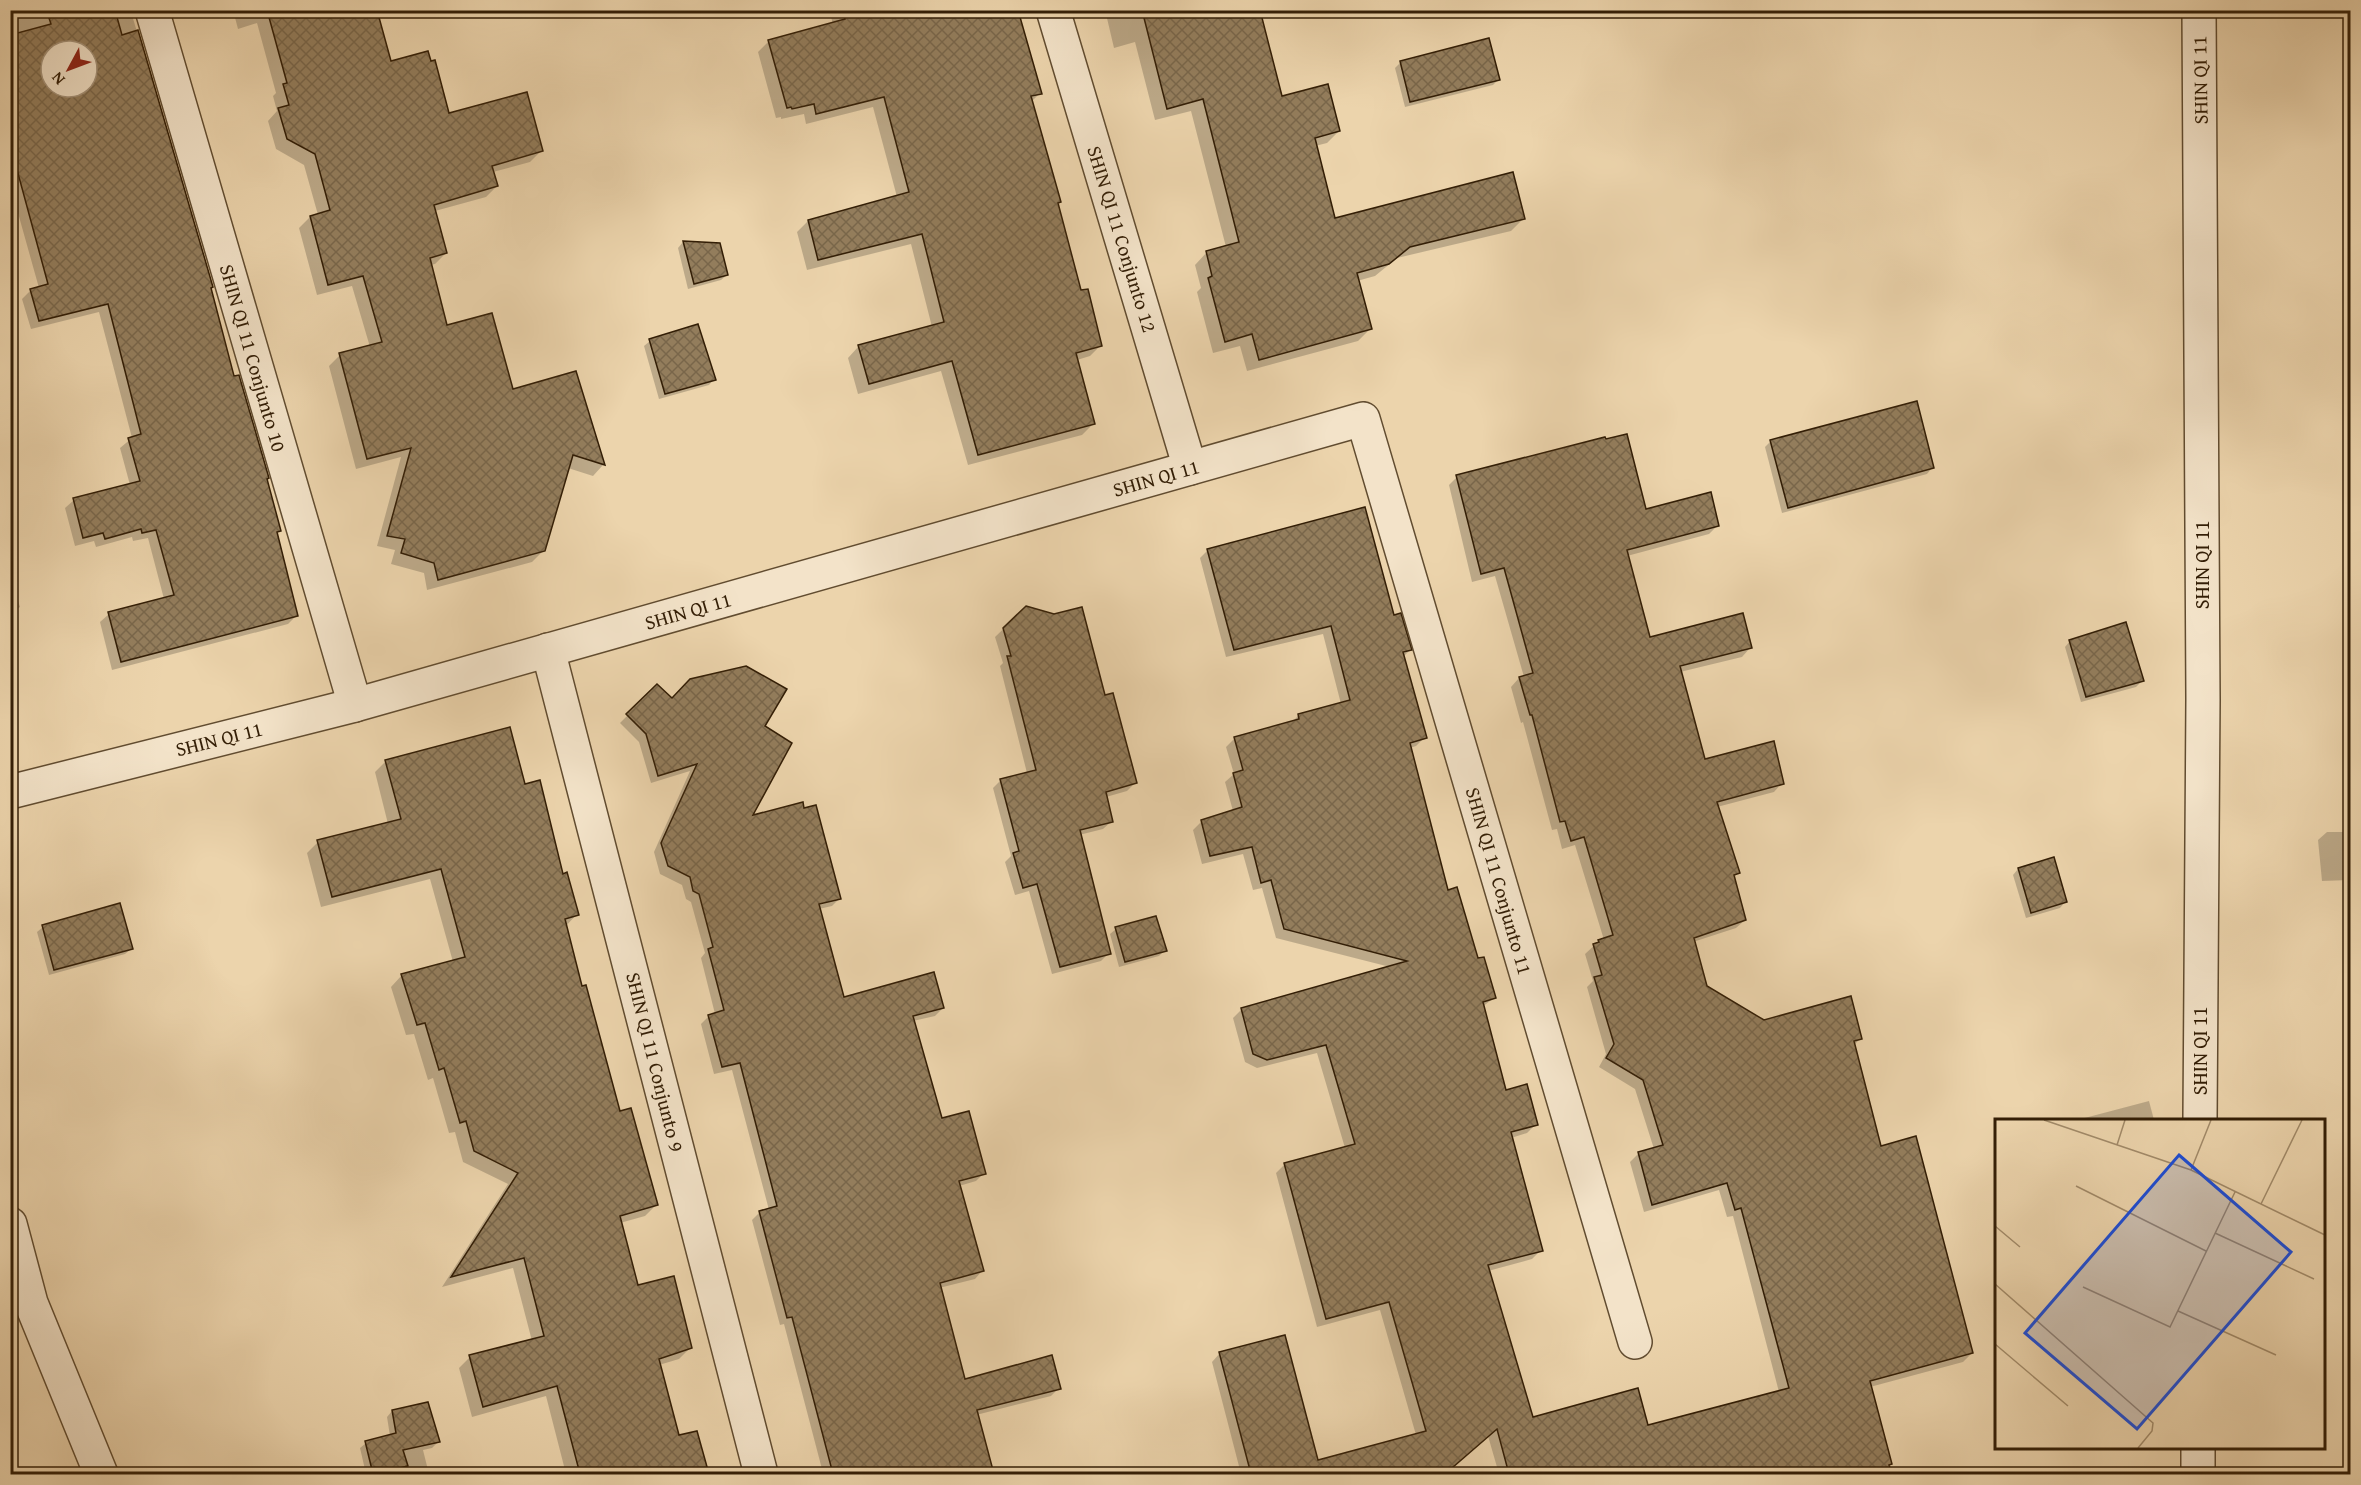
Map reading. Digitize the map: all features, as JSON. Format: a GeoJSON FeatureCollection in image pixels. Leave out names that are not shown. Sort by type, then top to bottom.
{"type":"FeatureCollection","features":[{"type":"Feature","properties":{"kind":"street","name":"SHIN QI 11 Conjunto 10"},"geometry":{"type":"LineString","coordinates":[[152,10],[355,705]]}},
{"type":"Feature","properties":{"kind":"street","name":"SHIN QI 11 Conjunto 12"},"geometry":{"type":"LineString","coordinates":[[1053,10],[1190,468]]}},
{"type":"Feature","properties":{"kind":"street","name":"SHIN QI 11"},"geometry":{"type":"LineString","coordinates":[[2199,10],[2203,699],[2200,1119]]}},
{"type":"Feature","properties":{"kind":"street","name":"SHIN QI 11"},"geometry":{"type":"LineString","coordinates":[[10,792],[355,705],[1363,419]]}},
{"type":"Feature","properties":{"kind":"street","name":"SHIN QI 11 Conjunto 11"},"geometry":{"type":"LineString","coordinates":[[1363,419],[1635,1342]]}},
{"type":"Feature","properties":{"kind":"street","name":"SHIN QI 11 Conjunto 9"},"geometry":{"type":"LineString","coordinates":[[548,650],[761,1474]]}},
{"type":"Feature","properties":{"kind":"street"},"geometry":{"type":"LineString","coordinates":[[10,1224],[21,1307],[101,1474]]}},
{"type":"Feature","properties":{"kind":"street"},"geometry":{"type":"LineString","coordinates":[[2198,1449],[2198,1474]]}},
{"type":"Feature","properties":{"kind":"building"},"geometry":{"type":"Polygon","coordinates":[[[76,10],[115,10],[122,35],[138,30],[213,287],[211,288],[234,376],[239,375],[269,478],[267,479],[281,531],[277,532],[298,616],[121,662],[108,612],[174,595],[156,530],[142,533],[141,529],[105,539],[103,533],[83,538],[73,498],[140,481],[128,438],[141,434],[108,304],[39,321],[30,289],[48,284],[10,144],[10,35],[51,24],[49,18],[76,10]]]}},
{"type":"Feature","properties":{"kind":"building"},"geometry":{"type":"Polygon","coordinates":[[[267,10],[377,10],[391,61],[428,51],[431,61],[435,60],[449,113],[527,92],[543,151],[492,166],[498,186],[434,205],[447,253],[430,258],[447,325],[492,313],[513,389],[576,371],[605,465],[573,455],[545,551],[438,580],[434,563],[401,553],[405,539],[387,536],[411,448],[367,459],[339,353],[382,342],[363,276],[328,285],[310,216],[330,210],[315,154],[287,139],[278,108],[289,105],[283,84],[287,83],[267,10]]]}},
{"type":"Feature","properties":{"kind":"building"},"geometry":{"type":"Polygon","coordinates":[[[842,10],[1018,10],[1042,94],[1031,96],[1061,202],[1058,203],[1081,290],[1088,289],[1102,346],[1076,353],[1095,424],[978,455],[952,361],[869,384],[858,345],[944,322],[922,234],[818,260],[808,220],[909,192],[884,97],[816,114],[814,104],[787,108],[768,40],[845,19],[842,10]]]}},
{"type":"Feature","properties":{"kind":"building"},"geometry":{"type":"Polygon","coordinates":[[[1142,10],[1260,10],[1282,96],[1328,84],[1340,131],[1315,138],[1335,218],[1513,172],[1525,219],[1410,247],[1389,264],[1357,273],[1372,329],[1259,360],[1252,334],[1225,342],[1208,278],[1212,276],[1206,251],[1239,242],[1203,99],[1167,109],[1142,10]]]}},
{"type":"Feature","properties":{"kind":"building"},"geometry":{"type":"Polygon","coordinates":[[[1489,38],[1500,80],[1410,102],[1400,61],[1489,38]]]}},
{"type":"Feature","properties":{"kind":"building"},"geometry":{"type":"Polygon","coordinates":[[[683,241],[720,243],[728,275],[694,284],[683,241]]]}},
{"type":"Feature","properties":{"kind":"building"},"geometry":{"type":"Polygon","coordinates":[[[698,324],[716,380],[665,394],[649,339],[698,324]]]}},
{"type":"Feature","properties":{"kind":"building"},"geometry":{"type":"Polygon","coordinates":[[[1917,401],[1934,468],[1788,508],[1770,440],[1917,401]]]}},
{"type":"Feature","properties":{"kind":"building"},"geometry":{"type":"Polygon","coordinates":[[[1627,434],[1646,509],[1711,492],[1719,526],[1627,550],[1650,637],[1743,613],[1752,648],[1680,666],[1705,759],[1774,741],[1784,784],[1717,802],[1740,873],[1734,875],[1746,920],[1694,938],[1707,986],[1764,1020],[1851,996],[1862,1039],[1854,1041],[1881,1146],[1916,1136],[1973,1353],[1870,1381],[1892,1464],[1889,1465],[1892,1474],[1509,1474],[1497,1429],[1445,1474],[1251,1474],[1219,1352],[1285,1335],[1318,1460],[1426,1431],[1389,1302],[1326,1319],[1284,1163],[1355,1144],[1326,1045],[1267,1060],[1253,1054],[1241,1008],[1407,961],[1284,929],[1271,880],[1261,883],[1252,847],[1210,856],[1201,820],[1242,807],[1233,773],[1243,770],[1234,737],[1299,719],[1298,714],[1350,700],[1331,626],[1234,650],[1207,549],[1365,507],[1394,615],[1401,613],[1412,650],[1403,652],[1427,738],[1410,743],[1448,890],[1457,887],[1478,958],[1484,957],[1496,998],[1483,1002],[1506,1090],[1527,1084],[1538,1125],[1511,1132],[1543,1251],[1488,1265],[1533,1417],[1638,1388],[1648,1425],[1789,1388],[1741,1208],[1735,1210],[1727,1183],[1652,1205],[1638,1152],[1663,1145],[1643,1080],[1606,1058],[1614,1044],[1594,977],[1602,975],[1593,944],[1613,935],[1584,837],[1571,841],[1565,821],[1560,822],[1532,715],[1530,715],[1519,677],[1533,673],[1504,568],[1481,574],[1456,475],[1605,437],[1606,439],[1627,434]]]}},
{"type":"Feature","properties":{"kind":"building"},"geometry":{"type":"Polygon","coordinates":[[[1026,606],[1054,614],[1082,607],[1105,695],[1113,693],[1137,783],[1106,792],[1113,822],[1080,830],[1111,954],[1060,967],[1037,884],[1023,888],[1013,853],[1019,851],[1000,779],[1036,770],[1007,656],[1011,656],[1003,628],[1026,606]]]}},
{"type":"Feature","properties":{"kind":"building"},"geometry":{"type":"Polygon","coordinates":[[[2126,622],[2144,681],[2086,697],[2069,640],[2126,622]]]}},
{"type":"Feature","properties":{"kind":"building"},"geometry":{"type":"Polygon","coordinates":[[[746,666],[787,689],[765,726],[792,743],[753,815],[803,802],[804,808],[816,805],[841,899],[819,904],[844,997],[934,972],[944,1008],[913,1016],[942,1118],[969,1111],[986,1174],[959,1181],[984,1271],[940,1283],[965,1379],[1052,1355],[1061,1389],[977,1410],[994,1474],[833,1474],[792,1317],[787,1318],[759,1211],[777,1206],[740,1063],[722,1067],[708,1015],[724,1010],[708,949],[713,947],[699,894],[693,891],[690,877],[668,866],[661,843],[697,764],[658,776],[646,734],[626,714],[657,684],[672,698],[690,679],[746,666]]]}},
{"type":"Feature","properties":{"kind":"building"},"geometry":{"type":"Polygon","coordinates":[[[510,727],[525,784],[540,780],[563,874],[567,872],[579,915],[565,919],[582,986],[586,985],[620,1111],[631,1108],[658,1205],[620,1216],[638,1285],[674,1276],[692,1348],[659,1359],[679,1435],[697,1431],[709,1474],[580,1474],[557,1386],[483,1407],[469,1355],[544,1336],[524,1258],[451,1277],[518,1173],[474,1151],[466,1121],[460,1123],[444,1068],[439,1070],[425,1023],[417,1025],[401,974],[465,957],[441,869],[332,897],[317,840],[401,819],[385,760],[510,727]]]}},
{"type":"Feature","properties":{"kind":"building"},"geometry":{"type":"Polygon","coordinates":[[[2054,857],[2067,902],[2031,913],[2018,868],[2054,857]]]}},
{"type":"Feature","properties":{"kind":"building"},"geometry":{"type":"Polygon","coordinates":[[[120,903],[133,949],[54,970],[42,925],[120,903]]]}},
{"type":"Feature","properties":{"kind":"building"},"geometry":{"type":"Polygon","coordinates":[[[1156,916],[1167,951],[1125,962],[1115,927],[1156,916]]]}},
{"type":"Feature","properties":{"kind":"building"},"geometry":{"type":"Polygon","coordinates":[[[428,1402],[440,1442],[403,1450],[408,1466],[373,1474],[365,1441],[396,1433],[392,1410],[428,1402]]]}}]}
